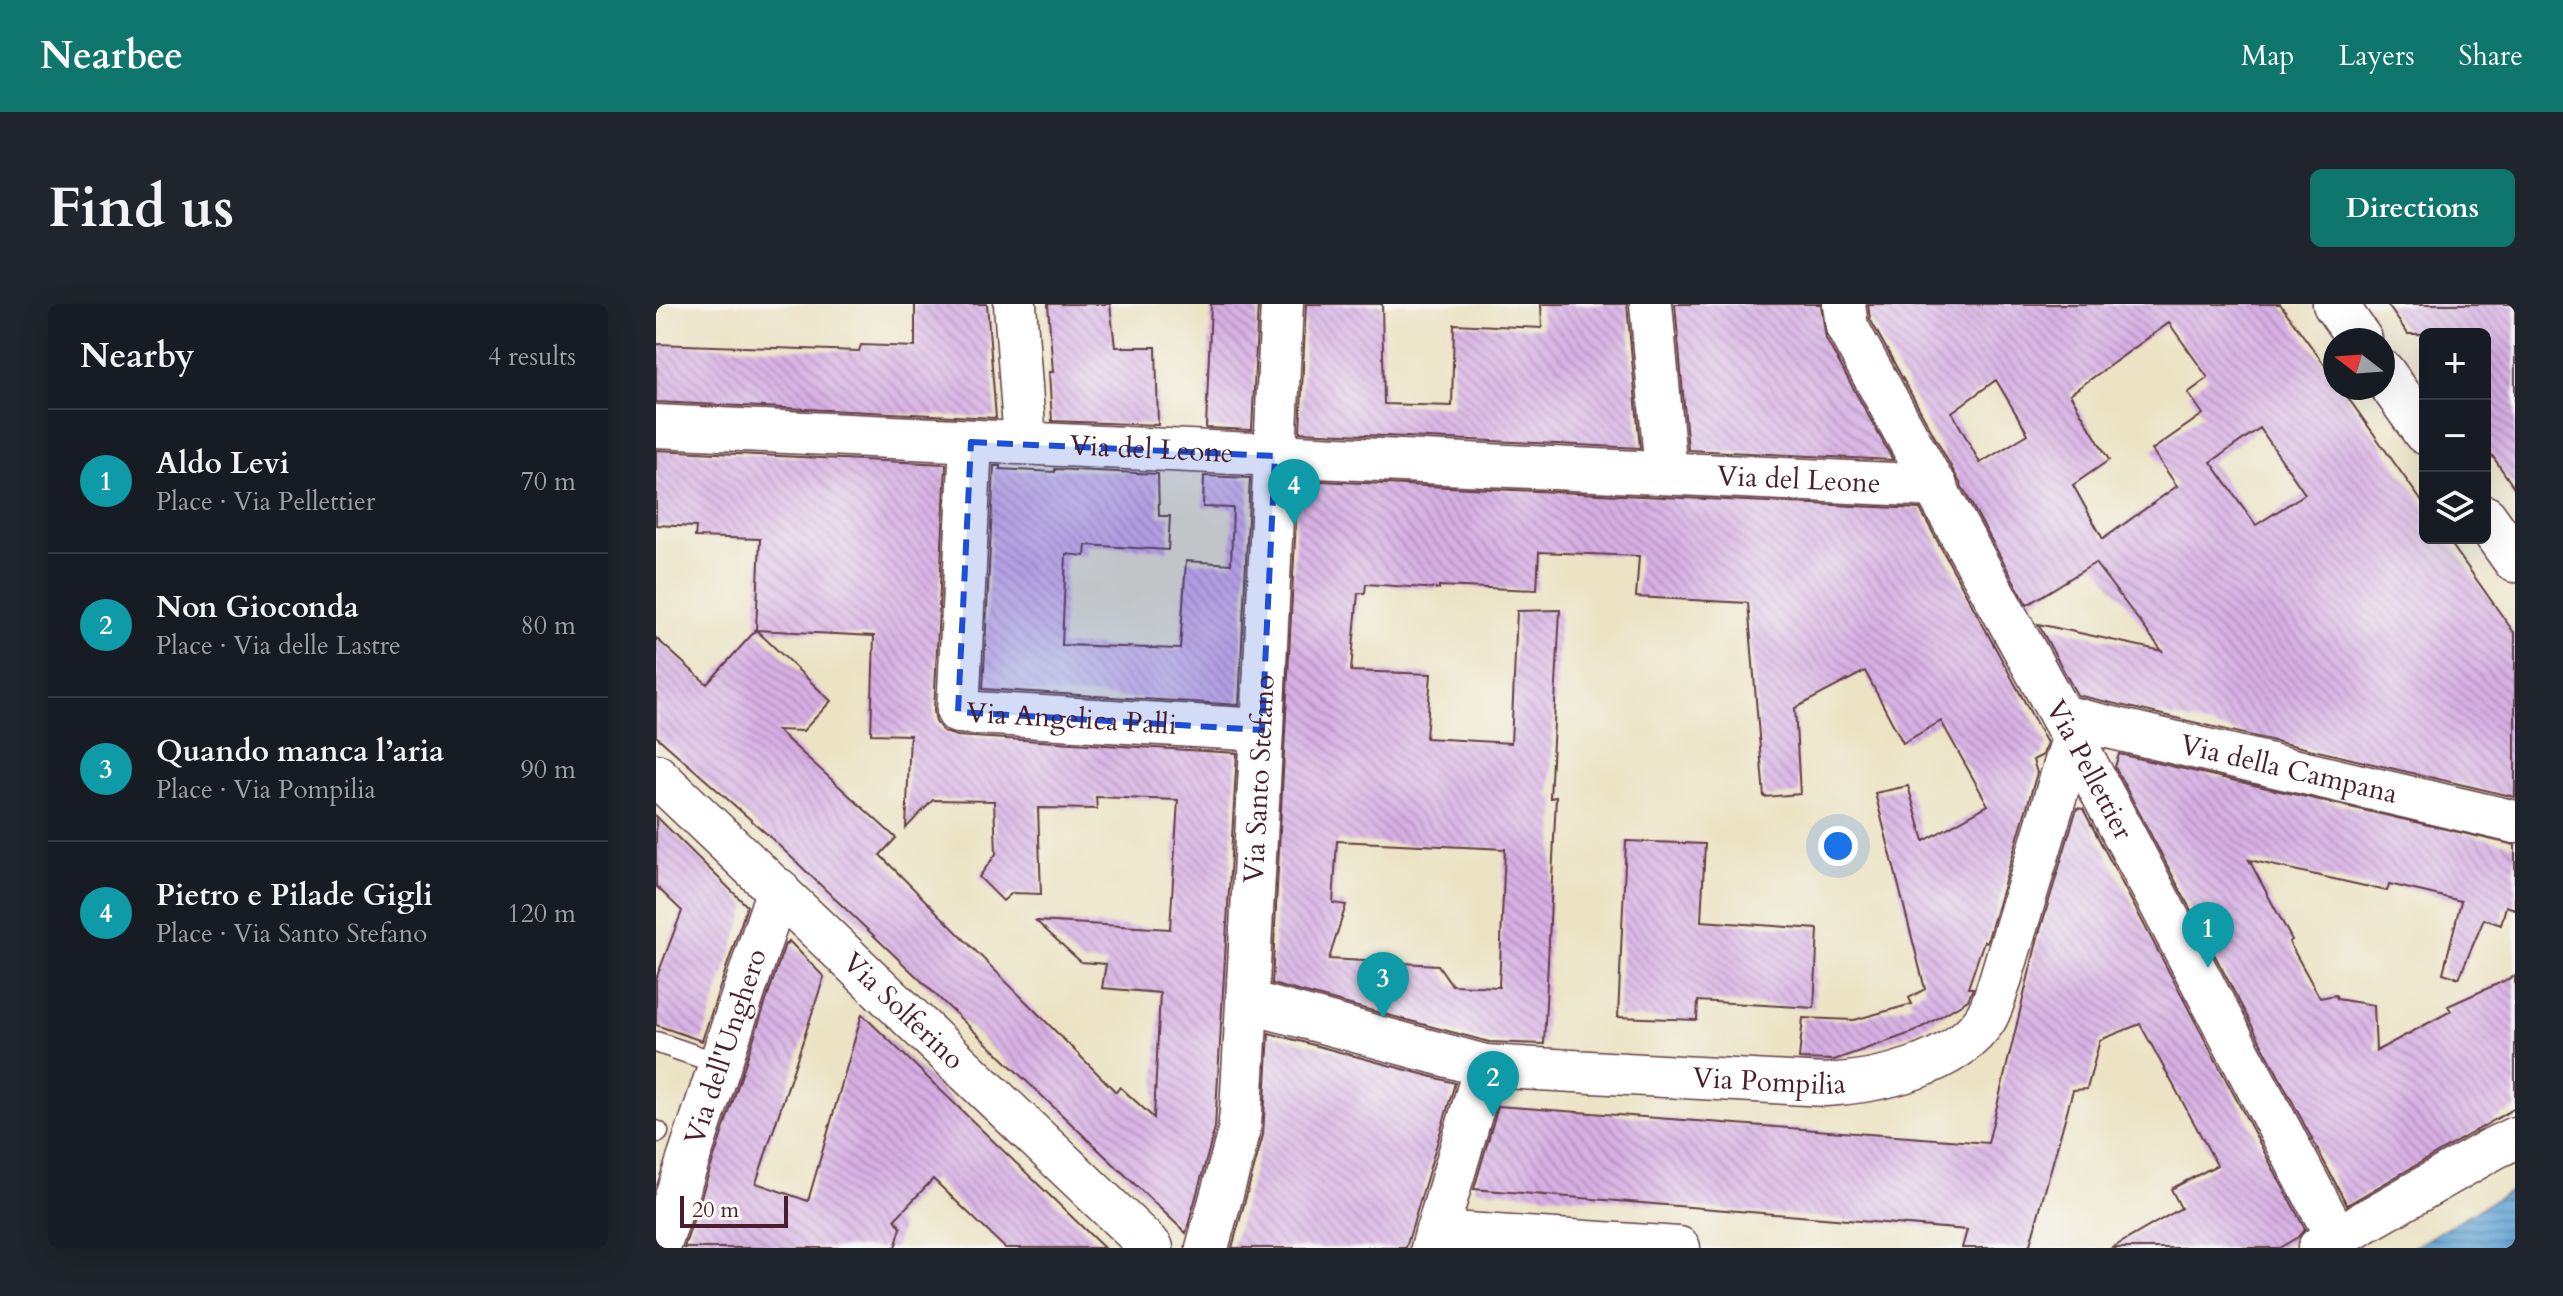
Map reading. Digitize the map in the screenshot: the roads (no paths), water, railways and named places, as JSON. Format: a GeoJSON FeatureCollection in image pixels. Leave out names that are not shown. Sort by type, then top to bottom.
{"type":"FeatureCollection","features":[{"type":"Feature","properties":{"kind":"street"},"geometry":{"type":"LineString","coordinates":[[1015,304],[1025,442]]}},
{"type":"Feature","properties":{"kind":"street","name":"Via Santo Stefano"},"geometry":{"type":"LineString","coordinates":[[1207,1248],[1239,1132],[1282,304]]}},
{"type":"Feature","properties":{"kind":"street"},"geometry":{"type":"LineString","coordinates":[[1651,304],[1666,472]]}},
{"type":"Feature","properties":{"kind":"street","name":"Via Pellettier"},"geometry":{"type":"LineString","coordinates":[[1844,304],[1847,327],[2067,727],[2328,1243]]}},
{"type":"Feature","properties":{"kind":"street"},"geometry":{"type":"LineString","coordinates":[[2335,304],[2352,328]]}},
{"type":"Feature","properties":{"kind":"street"},"geometry":{"type":"LineString","coordinates":[[2395,390],[2419,424]]}},
{"type":"Feature","properties":{"kind":"street","name":"Via del Leone"},"geometry":{"type":"LineString","coordinates":[[656,426],[1936,486]]}},
{"type":"Feature","properties":{"kind":"street","name":"Via Angelica Palli"},"geometry":{"type":"LineString","coordinates":[[971,442],[958,712],[1262,730]]}},
{"type":"Feature","properties":{"kind":"street"},"geometry":{"type":"LineString","coordinates":[[2491,526],[2515,560]]}},
{"type":"Feature","properties":{"kind":"street","name":"Via della Campana"},"geometry":{"type":"LineString","coordinates":[[2067,727],[2515,822]]}},
{"type":"Feature","properties":{"kind":"street","name":"Via Pompilia"},"geometry":{"type":"LineString","coordinates":[[1248,1002],[1485,1066],[1825,1085],[1861,1083],[1892,1076],[1942,1055],[1965,1041],[1993,1003],[2067,727]]}},
{"type":"Feature","properties":{"kind":"street","name":"Via Solferino"},"geometry":{"type":"LineString","coordinates":[[656,775],[1152,1248]]}},
{"type":"Feature","properties":{"kind":"street","name":"Via dell'Unghero"},"geometry":{"type":"LineString","coordinates":[[659,1248],[778,889]]}},
{"type":"Feature","properties":{"kind":"street"},"geometry":{"type":"LineString","coordinates":[[1485,1066],[1434,1240],[1679,1248]]}},
{"type":"Feature","properties":{"kind":"street"},"geometry":{"type":"LineString","coordinates":[[2328,1243],[2515,1138]]}},
{"type":"Feature","properties":{"kind":"lane"},"geometry":{"type":"LineString","coordinates":[[656,1042],[720,1064]]}},
{"type":"Feature","properties":{"kind":"water"},"geometry":{"type":"Polygon","coordinates":[[[2515,1188],[2515,1248],[2412,1248],[2515,1188]]]}},
{"type":"Feature","properties":{"kind":"place","name":"Pietro e Pilade Gigli"},"geometry":{"type":"Point","coordinates":[1294,525]}},
{"type":"Feature","properties":{"kind":"place","name":"Aldo Levi"},"geometry":{"type":"Point","coordinates":[2208,968]}},
{"type":"Feature","properties":{"kind":"place","name":"Quando manca l’aria"},"geometry":{"type":"Point","coordinates":[1383,1018]}},
{"type":"Feature","properties":{"kind":"place","name":"Non Gioconda"},"geometry":{"type":"Point","coordinates":[1493,1117]}}]}
